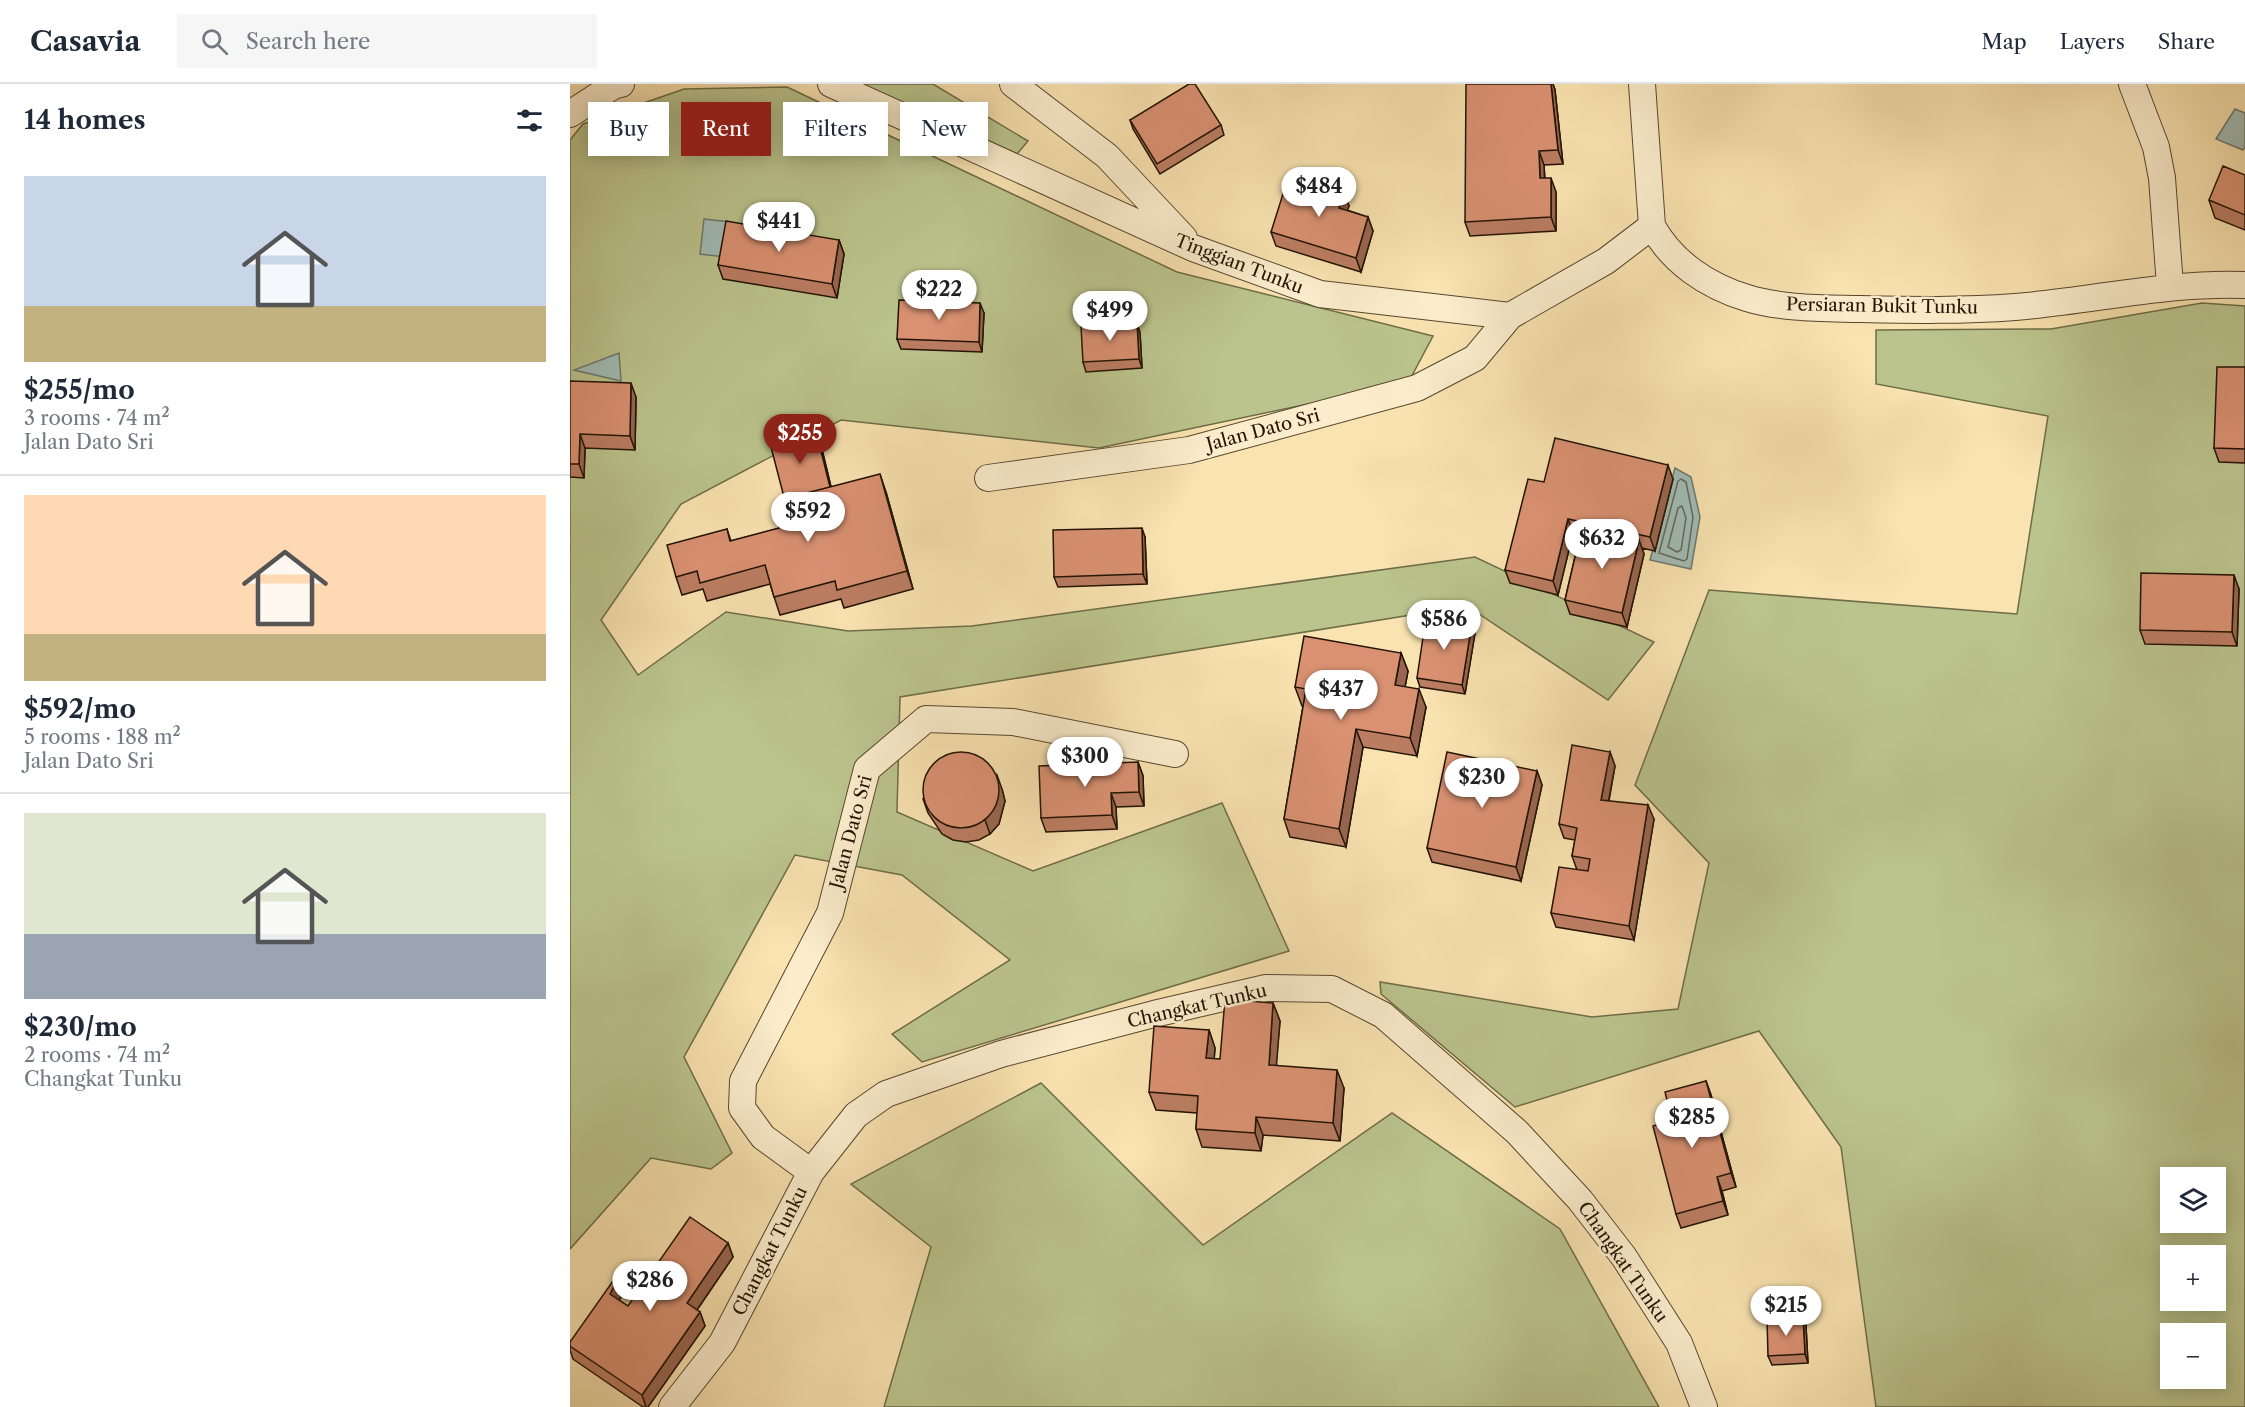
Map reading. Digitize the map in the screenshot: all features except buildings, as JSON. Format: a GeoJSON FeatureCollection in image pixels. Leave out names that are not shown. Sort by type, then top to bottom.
{"type":"FeatureCollection","features":[{"type":"Feature","properties":{"kind":"street"},"geometry":{"type":"LineString","coordinates":[[570,114],[613,86],[621,84]]}},
{"type":"Feature","properties":{"kind":"street","name":"Tinggian Tunku"},"geometry":{"type":"LineString","coordinates":[[831,84],[1193,248],[1320,294],[1510,316]]}},
{"type":"Feature","properties":{"kind":"street"},"geometry":{"type":"LineString","coordinates":[[1013,84],[1107,156],[1193,248]]}},
{"type":"Feature","properties":{"kind":"street","name":"Persiaran Bukit Tunku"},"geometry":{"type":"LineString","coordinates":[[1642,84],[1652,226],[1663,246],[1680,264],[1747,298],[1784,306],[1914,310],[2015,307],[2170,286],[2245,285]]}},
{"type":"Feature","properties":{"kind":"street"},"geometry":{"type":"LineString","coordinates":[[2132,84],[2146,117],[2160,168],[2170,286]]}},
{"type":"Feature","properties":{"kind":"street"},"geometry":{"type":"LineString","coordinates":[[1510,316],[1606,261],[1652,226]]}},
{"type":"Feature","properties":{"kind":"street","name":"Jalan Dato Sri"},"geometry":{"type":"LineString","coordinates":[[988,478],[1189,450],[1417,388],[1475,358],[1510,316]]}},
{"type":"Feature","properties":{"kind":"street","name":"Jalan Dato Sri"},"geometry":{"type":"LineString","coordinates":[[811,1172],[763,1137],[742,1108],[743,1082],[830,913],[867,769],[926,719],[1013,722],[1175,754]]}},
{"type":"Feature","properties":{"kind":"street","name":"Changkat Tunku"},"geometry":{"type":"LineString","coordinates":[[672,1407],[722,1343],[811,1172],[856,1115],[886,1094],[1001,1054],[1154,1014],[1266,988],[1332,989],[1383,1015],[1517,1132],[1580,1200],[1624,1257],[1679,1343],[1704,1407]]}},
{"type":"Feature","properties":{"kind":"green space"},"geometry":{"type":"Polygon","coordinates":[[[852,84],[933,84],[963,102],[900,102],[900,104],[852,84]]]}},
{"type":"Feature","properties":{"kind":"green space"},"geometry":{"type":"Polygon","coordinates":[[[787,87],[819,102],[783,102],[783,156],[888,156],[888,135],[900,141],[900,156],[932,156],[1177,272],[1433,336],[1408,383],[1099,448],[841,420],[681,504],[601,620],[638,675],[726,612],[848,631],[972,626],[1475,557],[1654,642],[1608,700],[1467,606],[900,697],[897,812],[1033,871],[1222,803],[1289,951],[922,1062],[892,1034],[1010,960],[902,875],[795,855],[684,1057],[732,1153],[711,1169],[651,1158],[570,1249],[570,140],[583,124],[588,122],[588,156],[669,156],[669,102],[646,102],[684,89],[787,87]]]}},
{"type":"Feature","properties":{"kind":"green space"},"geometry":{"type":"Polygon","coordinates":[[[988,117],[1028,141],[1017,154],[988,142],[988,117]]]}},
{"type":"Feature","properties":{"kind":"green space"},"geometry":{"type":"Polygon","coordinates":[[[2202,303],[2245,306],[2245,1407],[1876,1407],[1841,1147],[1759,1031],[1515,1107],[1381,994],[1380,982],[1592,1017],[1678,1009],[1709,863],[1635,785],[1709,590],[2017,614],[2048,416],[1876,384],[1876,330],[2051,329],[2202,303]]]}},
{"type":"Feature","properties":{"kind":"green space"},"geometry":{"type":"Polygon","coordinates":[[[1041,1083],[1203,1245],[1392,1113],[1560,1229],[1659,1407],[884,1407],[931,1247],[851,1184],[1041,1083]]]}},
{"type":"Feature","properties":{"kind":"water"},"geometry":{"type":"Polygon","coordinates":[[[2235,109],[2245,113],[2245,147],[2243,150],[2216,139],[2235,109]]]}},
{"type":"Feature","properties":{"kind":"water"},"geometry":{"type":"Polygon","coordinates":[[[704,219],[730,222],[725,257],[700,254],[704,219]]]}},
{"type":"Feature","properties":{"kind":"water"},"geometry":{"type":"Polygon","coordinates":[[[619,353],[621,381],[574,370],[619,353]]]}},
{"type":"Feature","properties":{"kind":"water"},"geometry":{"type":"Polygon","coordinates":[[[1675,468],[1691,477],[1700,517],[1691,569],[1650,560],[1675,468]]]}}]}
